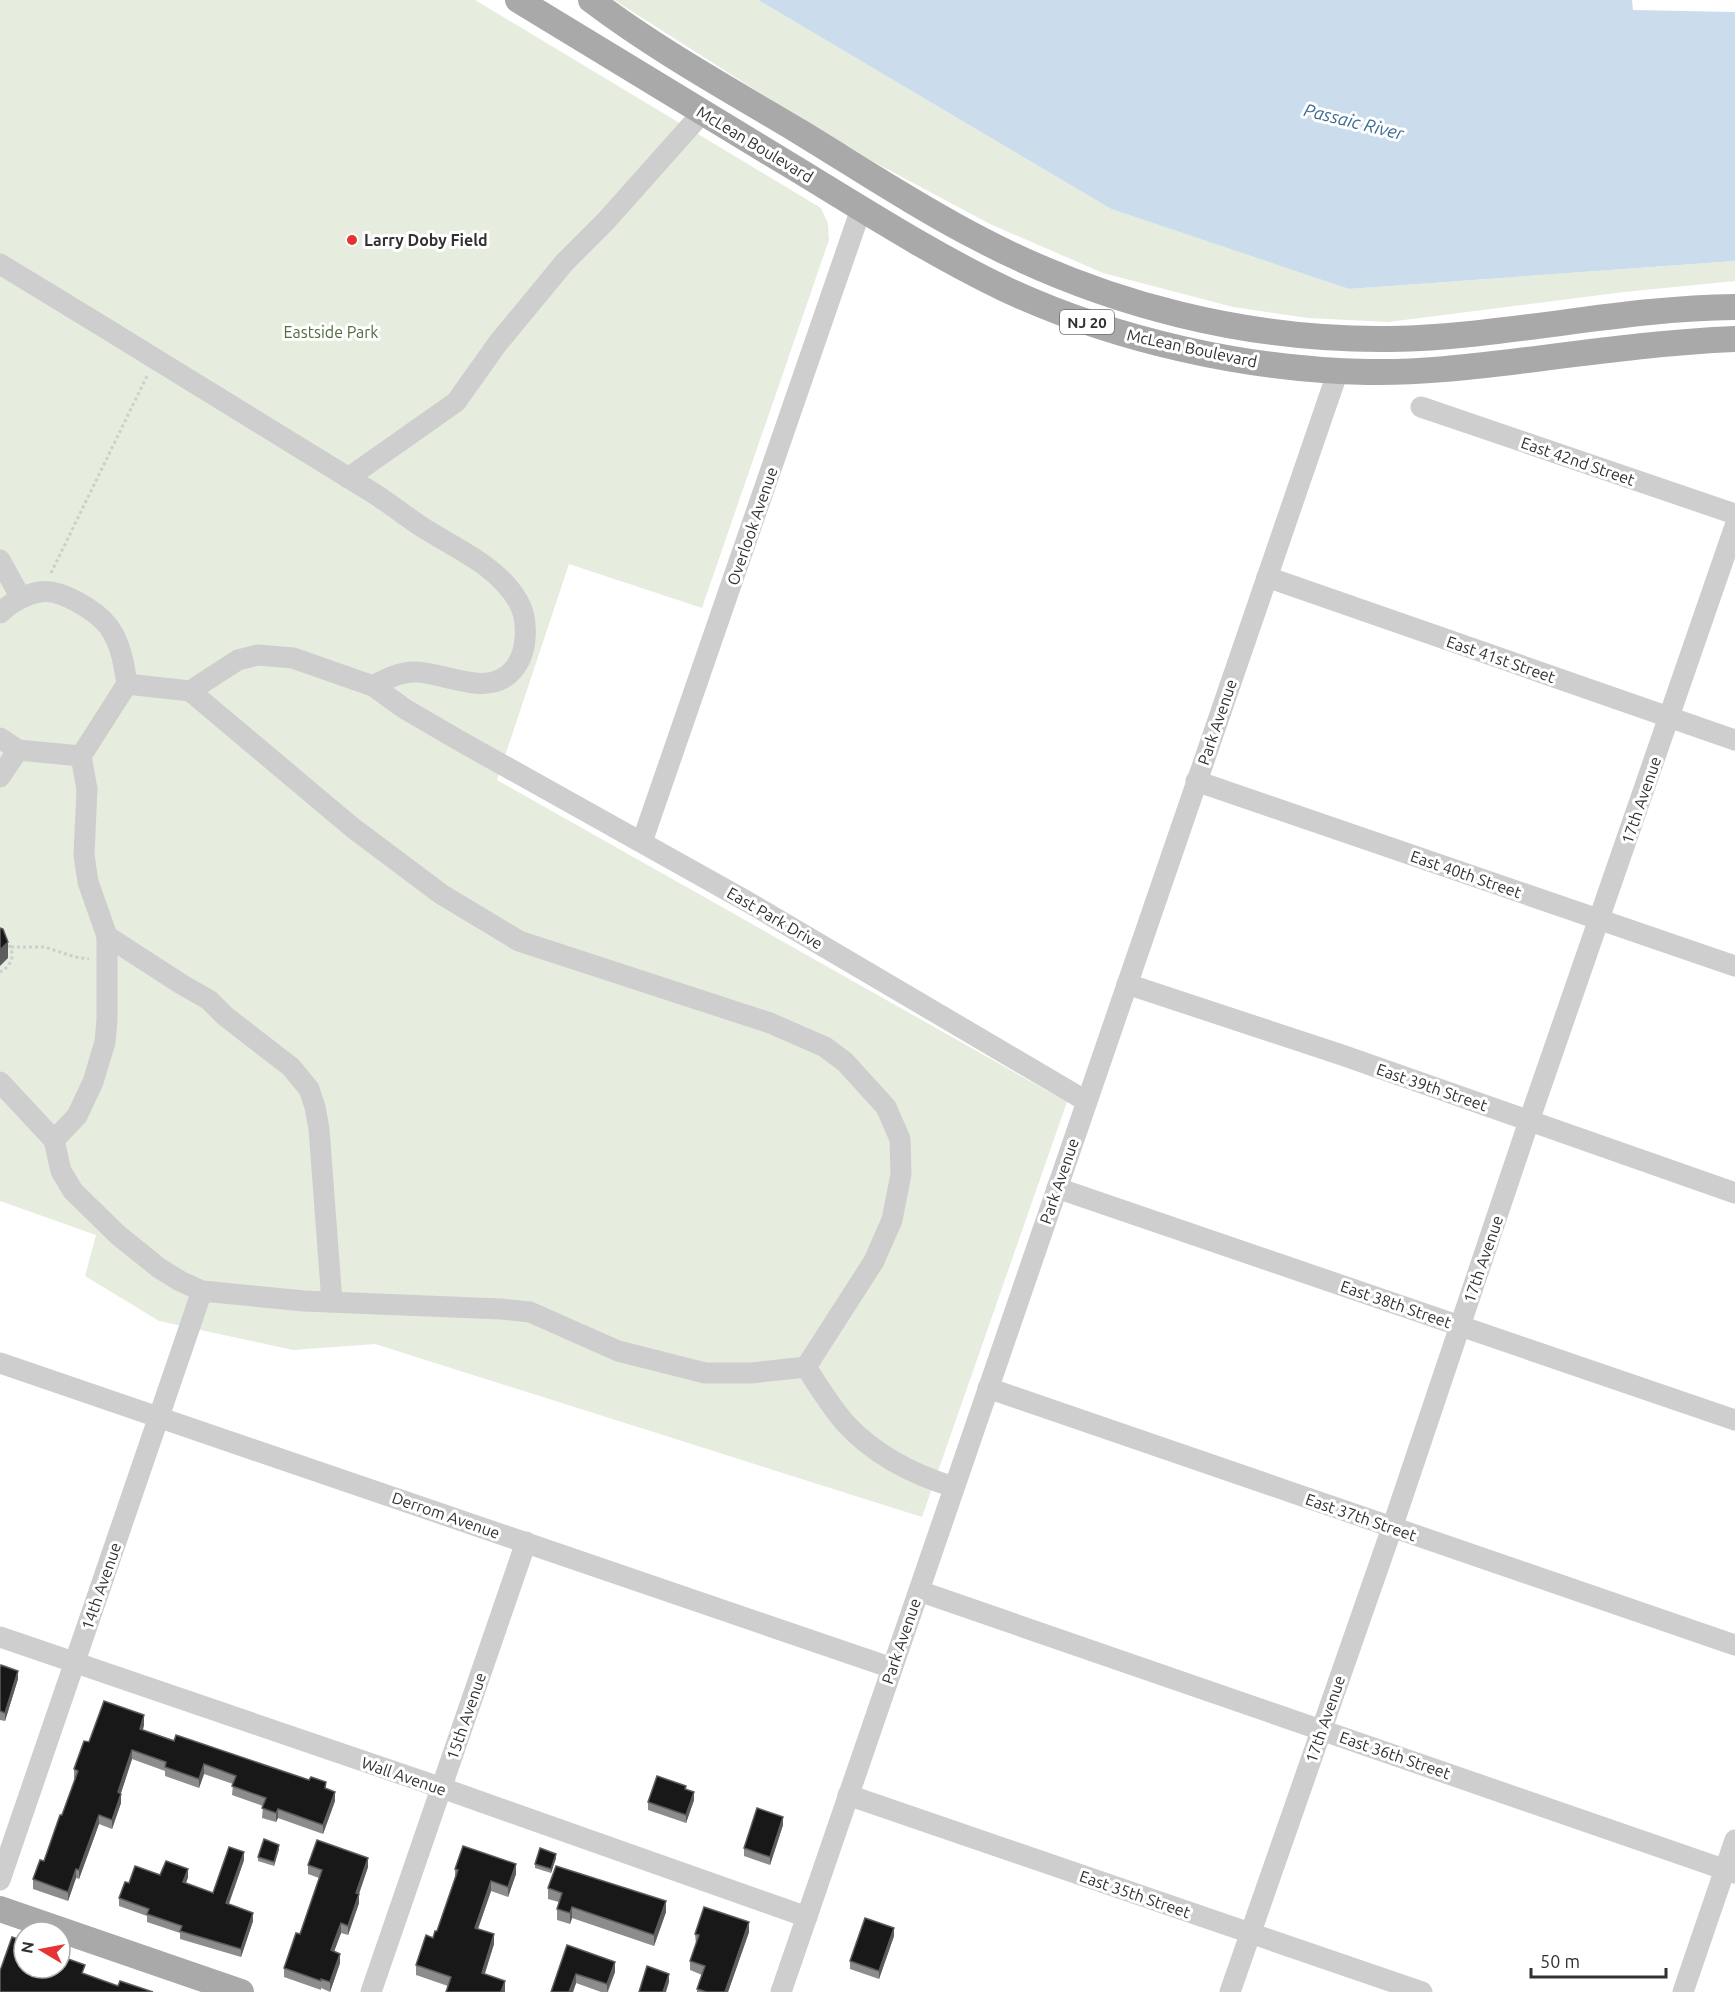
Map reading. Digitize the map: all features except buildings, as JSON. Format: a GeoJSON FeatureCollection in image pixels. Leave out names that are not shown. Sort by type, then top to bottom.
{"type":"FeatureCollection","features":[{"type":"Feature","properties":{"kind":"main road","name":"McLean Boulevard"},"geometry":{"type":"LineString","coordinates":[[518,0],[861,209],[968,271],[1038,304],[1139,338],[1221,357],[1338,371],[1401,372],[1444,370],[1659,344],[1735,339]]}},
{"type":"Feature","properties":{"kind":"main road"},"geometry":{"type":"LineString","coordinates":[[582,0],[614,17]]}},
{"type":"Feature","properties":{"kind":"main road","name":"McLean Boulevard"},"geometry":{"type":"LineString","coordinates":[[591,0],[689,65],[979,239],[1070,280],[1165,311],[1262,330],[1327,337],[1390,339],[1493,332],[1641,314],[1735,307]]}},
{"type":"Feature","properties":{"kind":"main road"},"geometry":{"type":"LineString","coordinates":[[0,1909],[241,1992]]}},
{"type":"Feature","properties":{"kind":"street"},"geometry":{"type":"LineString","coordinates":[[348,478],[456,402],[498,343],[564,263],[605,222],[703,112]]}},
{"type":"Feature","properties":{"kind":"street","name":"Overlook Avenue"},"geometry":{"type":"LineString","coordinates":[[642,842],[861,209]]}},
{"type":"Feature","properties":{"kind":"street"},"geometry":{"type":"LineString","coordinates":[[0,264],[181,373],[489,568],[506,585],[519,603],[525,627],[524,648],[514,669],[501,681],[471,682],[416,671],[393,675],[373,687]]}},
{"type":"Feature","properties":{"kind":"street","name":"Park Avenue"},"geometry":{"type":"LineString","coordinates":[[781,1992],[1338,371]]}},
{"type":"Feature","properties":{"kind":"street","name":"East 42nd Street"},"geometry":{"type":"LineString","coordinates":[[1421,407],[1735,514]]}},
{"type":"Feature","properties":{"kind":"street","name":"17th Avenue"},"geometry":{"type":"LineString","coordinates":[[1230,1992],[1392,1528],[1529,1121],[1735,526]]}},
{"type":"Feature","properties":{"kind":"street"},"geometry":{"type":"LineString","coordinates":[[0,560],[21,598]]}},
{"type":"Feature","properties":{"kind":"street","name":"East 41st Street"},"geometry":{"type":"LineString","coordinates":[[1267,577],[1735,740]]}},
{"type":"Feature","properties":{"kind":"street"},"geometry":{"type":"LineString","coordinates":[[0,613],[21,598],[42,591],[66,597],[88,608],[109,627],[123,656],[127,684],[81,756],[87,789],[84,855],[88,882],[107,936],[106,1031],[93,1083],[77,1116],[54,1140]]}},
{"type":"Feature","properties":{"kind":"street","name":"East Park Drive"},"geometry":{"type":"LineString","coordinates":[[190,691],[238,660],[258,655],[293,658],[373,687],[405,709],[460,741],[748,902],[1086,1101]]}},
{"type":"Feature","properties":{"kind":"street"},"geometry":{"type":"LineString","coordinates":[[127,684],[190,691],[353,828],[441,894],[519,940],[789,1031],[825,1047],[861,1079],[886,1107],[900,1139],[901,1174],[892,1220],[874,1261],[806,1367]]}},
{"type":"Feature","properties":{"kind":"street"},"geometry":{"type":"LineString","coordinates":[[0,738],[18,750],[81,756]]}},
{"type":"Feature","properties":{"kind":"street"},"geometry":{"type":"LineString","coordinates":[[0,777],[18,750]]}},
{"type":"Feature","properties":{"kind":"street","name":"East 40th Street"},"geometry":{"type":"LineString","coordinates":[[1196,781],[1735,966]]}},
{"type":"Feature","properties":{"kind":"street"},"geometry":{"type":"LineString","coordinates":[[107,936],[209,1000],[225,1016],[291,1067],[309,1089],[319,1129],[332,1302]]}},
{"type":"Feature","properties":{"kind":"street","name":"East 39th Street"},"geometry":{"type":"LineString","coordinates":[[1127,984],[1342,1055],[1735,1193]]}},
{"type":"Feature","properties":{"kind":"street"},"geometry":{"type":"LineString","coordinates":[[0,1082],[54,1140],[61,1171],[73,1191],[118,1235],[159,1268],[202,1291],[383,1306],[501,1309],[530,1312],[618,1352],[705,1373],[751,1373],[806,1367]]}},
{"type":"Feature","properties":{"kind":"street","name":"East 38th Street"},"geometry":{"type":"LineString","coordinates":[[1057,1188],[1735,1420]]}},
{"type":"Feature","properties":{"kind":"street","name":"14th Avenue"},"geometry":{"type":"LineString","coordinates":[[0,1880],[202,1291]]}},
{"type":"Feature","properties":{"kind":"street","name":"Derrom Avenue"},"geometry":{"type":"LineString","coordinates":[[0,1363],[892,1668]]}},
{"type":"Feature","properties":{"kind":"street"},"geometry":{"type":"LineString","coordinates":[[806,1367],[846,1424],[868,1444],[898,1464],[929,1479],[954,1487]]}},
{"type":"Feature","properties":{"kind":"street","name":"East 37th Street"},"geometry":{"type":"LineString","coordinates":[[988,1389],[1735,1645]]}},
{"type":"Feature","properties":{"kind":"street","name":"15th Avenue"},"geometry":{"type":"LineString","coordinates":[[371,1992],[526,1542]]}},
{"type":"Feature","properties":{"kind":"street","name":"East 36th Street"},"geometry":{"type":"LineString","coordinates":[[919,1591],[1730,1871]]}},
{"type":"Feature","properties":{"kind":"street","name":"Wall Avenue"},"geometry":{"type":"LineString","coordinates":[[0,1637],[442,1788],[807,1917]]}},
{"type":"Feature","properties":{"kind":"street","name":"East 35th Street"},"geometry":{"type":"LineString","coordinates":[[848,1795],[1422,1992]]}},
{"type":"Feature","properties":{"kind":"street"},"geometry":{"type":"LineString","coordinates":[[1683,1992],[1730,1871],[1735,1840]]}},
{"type":"Feature","properties":{"kind":"path"},"geometry":{"type":"LineString","coordinates":[[42,591],[149,373]]}},
{"type":"Feature","properties":{"kind":"path"},"geometry":{"type":"LineString","coordinates":[[0,938],[7,942],[12,952],[10,964],[0,972]]}},
{"type":"Feature","properties":{"kind":"path"},"geometry":{"type":"LineString","coordinates":[[11,947],[45,947],[83,959],[96,958],[108,961]]}},
{"type":"Feature","properties":{"kind":"green space","name":"Eastside Park"},"geometry":{"type":"Polygon","coordinates":[[[0,0],[475,0],[821,208],[828,223],[829,240],[702,608],[569,564],[497,780],[1067,1102],[922,1517],[375,1344],[293,1350],[159,1321],[85,1276],[96,1235],[0,1201],[0,0]]]}},
{"type":"Feature","properties":{"kind":"green space"},"geometry":{"type":"Polygon","coordinates":[[[614,0],[758,0],[1111,209],[1349,289],[1735,261],[1735,281],[1624,292],[1388,322],[1308,318],[1233,307],[1103,273],[990,224],[842,145],[614,0]]]}},
{"type":"Feature","properties":{"kind":"water","name":"Passaic River"},"geometry":{"type":"Polygon","coordinates":[[[758,0],[1632,0],[1633,10],[1735,12],[1735,261],[1349,289],[1111,209],[758,0]]]}},
{"type":"Feature","properties":{"kind":"place","name":"Larry Doby Field"},"geometry":{"type":"Point","coordinates":[352,240]}}]}
